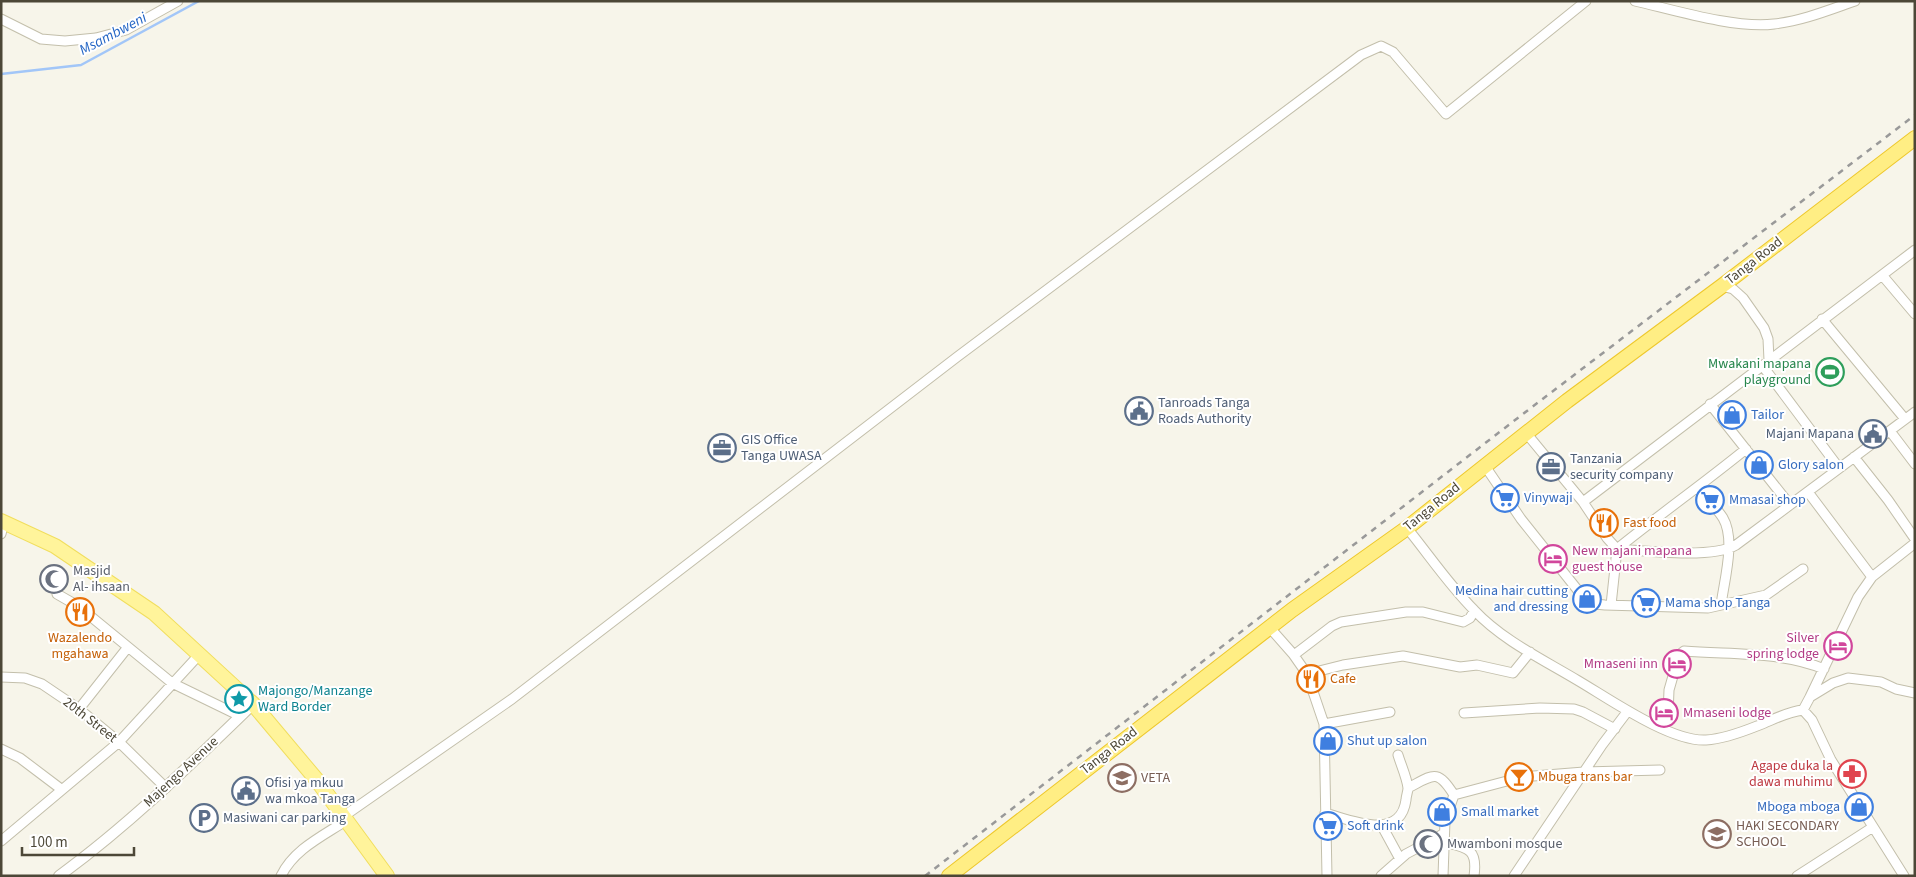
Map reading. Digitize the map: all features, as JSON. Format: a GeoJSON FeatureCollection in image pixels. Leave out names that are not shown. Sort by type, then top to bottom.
{"type":"FeatureCollection","features":[{"type":"Feature","properties":{"kind":"highway","name":"Tanga Road"},"geometry":{"type":"LineString","coordinates":[[949,876],[1292,610],[1407,528],[1567,401],[1722,286],[1915,138]]}},
{"type":"Feature","properties":{"kind":"main road"},"geometry":{"type":"LineString","coordinates":[[2,526],[55,546],[154,613],[198,656],[253,704],[345,818],[387,876]]}},
{"type":"Feature","properties":{"kind":"street"},"geometry":{"type":"LineString","coordinates":[[1,19],[41,39],[65,41],[96,38],[126,30],[178,1]]}},
{"type":"Feature","properties":{"kind":"street"},"geometry":{"type":"LineString","coordinates":[[281,876],[287,864],[295,855],[520,693],[942,368],[1361,55],[1381,46],[1392,52],[1446,114],[1586,1]]}},
{"type":"Feature","properties":{"kind":"street"},"geometry":{"type":"LineString","coordinates":[[1635,1],[1741,24],[1772,25],[1794,21],[1855,1]]}},
{"type":"Feature","properties":{"kind":"street"},"geometry":{"type":"LineString","coordinates":[[1583,502],[1915,250]]}},
{"type":"Feature","properties":{"kind":"street"},"geometry":{"type":"LineString","coordinates":[[1882,276],[1915,314]]}},
{"type":"Feature","properties":{"kind":"street"},"geometry":{"type":"LineString","coordinates":[[1722,286],[1733,289],[1743,298],[1764,328],[1768,339],[1765,362],[1839,468]]}},
{"type":"Feature","properties":{"kind":"street"},"geometry":{"type":"LineString","coordinates":[[1822,319],[1905,419]]}},
{"type":"Feature","properties":{"kind":"street"},"geometry":{"type":"LineString","coordinates":[[1710,404],[1790,505]]}},
{"type":"Feature","properties":{"kind":"street"},"geometry":{"type":"LineString","coordinates":[[1527,434],[1583,502],[1617,550],[1700,552],[1729,549],[1915,412]]}},
{"type":"Feature","properties":{"kind":"street"},"geometry":{"type":"LineString","coordinates":[[1890,431],[1915,464]]}},
{"type":"Feature","properties":{"kind":"street"},"geometry":{"type":"LineString","coordinates":[[1611,605],[1617,550],[1660,514],[1698,488],[1746,449]]}},
{"type":"Feature","properties":{"kind":"street"},"geometry":{"type":"LineString","coordinates":[[1854,458],[1888,500],[1915,538]]}},
{"type":"Feature","properties":{"kind":"street"},"geometry":{"type":"LineString","coordinates":[[1484,466],[1521,519],[1580,593],[1595,604],[1699,608],[1721,605],[1766,595],[1802,569]]}},
{"type":"Feature","properties":{"kind":"street"},"geometry":{"type":"LineString","coordinates":[[1698,488],[1723,518],[1728,534],[1729,549],[1721,605]]}},
{"type":"Feature","properties":{"kind":"street"},"geometry":{"type":"LineString","coordinates":[[1808,492],[1872,577]]}},
{"type":"Feature","properties":{"kind":"street"},"geometry":{"type":"LineString","coordinates":[[1407,528],[1474,611],[1503,635],[1627,712],[1682,736],[1705,740],[1724,737],[1756,727],[1791,711],[1804,710]]}},
{"type":"Feature","properties":{"kind":"street"},"geometry":{"type":"LineString","coordinates":[[1804,710],[1858,597],[1872,577],[1915,543]]}},
{"type":"Feature","properties":{"kind":"street"},"geometry":{"type":"LineString","coordinates":[[58,594],[78,606],[172,683],[240,716]]}},
{"type":"Feature","properties":{"kind":"street"},"geometry":{"type":"LineString","coordinates":[[1294,656],[1332,626],[1340,622],[1406,612],[1423,612],[1463,622],[1470,618],[1474,611]]}},
{"type":"Feature","properties":{"kind":"street"},"geometry":{"type":"LineString","coordinates":[[1270,628],[1307,674],[1324,724],[1327,876]]}},
{"type":"Feature","properties":{"kind":"street"},"geometry":{"type":"LineString","coordinates":[[79,709],[128,647]]}},
{"type":"Feature","properties":{"kind":"street"},"geometry":{"type":"LineString","coordinates":[[1655,724],[1668,715],[1669,690],[1679,655],[1684,651],[1771,657],[1807,662],[1824,669]]}},
{"type":"Feature","properties":{"kind":"street"},"geometry":{"type":"LineString","coordinates":[[1307,674],[1343,665],[1403,656],[1460,667],[1477,665],[1513,673],[1530,652]]}},
{"type":"Feature","properties":{"kind":"street"},"geometry":{"type":"LineString","coordinates":[[1,841],[119,742],[198,656]]}},
{"type":"Feature","properties":{"kind":"street","name":"20th Street"},"geometry":{"type":"LineString","coordinates":[[1,677],[25,678],[42,684],[79,709],[119,742],[166,788]]}},
{"type":"Feature","properties":{"kind":"street"},"geometry":{"type":"LineString","coordinates":[[1810,697],[1833,683],[1848,678],[1881,682],[1896,690],[1915,693]]}},
{"type":"Feature","properties":{"kind":"street","name":"Majengo Avenue"},"geometry":{"type":"LineString","coordinates":[[59,876],[98,846],[166,788],[253,704]]}},
{"type":"Feature","properties":{"kind":"street"},"geometry":{"type":"LineString","coordinates":[[1464,713],[1540,708],[1574,709],[1614,729]]}},
{"type":"Feature","properties":{"kind":"street"},"geometry":{"type":"LineString","coordinates":[[1804,710],[1812,720],[1831,760],[1904,876]]}},
{"type":"Feature","properties":{"kind":"street"},"geometry":{"type":"LineString","coordinates":[[1324,724],[1390,712]]}},
{"type":"Feature","properties":{"kind":"street"},"geometry":{"type":"LineString","coordinates":[[1514,876],[1627,712]]}},
{"type":"Feature","properties":{"kind":"street"},"geometry":{"type":"LineString","coordinates":[[1,749],[20,758],[61,789]]}},
{"type":"Feature","properties":{"kind":"street"},"geometry":{"type":"LineString","coordinates":[[1325,814],[1371,826],[1382,826],[1400,817],[1405,808],[1408,788],[1398,755]]}},
{"type":"Feature","properties":{"kind":"street"},"geometry":{"type":"LineString","coordinates":[[1454,795],[1522,777],[1584,772],[1660,770]]}},
{"type":"Feature","properties":{"kind":"street"},"geometry":{"type":"LineString","coordinates":[[1408,788],[1432,777],[1440,777],[1454,795]]}},
{"type":"Feature","properties":{"kind":"street"},"geometry":{"type":"LineString","coordinates":[[1443,876],[1445,821],[1454,795]]}},
{"type":"Feature","properties":{"kind":"street"},"geometry":{"type":"LineString","coordinates":[[1382,826],[1400,859]]}},
{"type":"Feature","properties":{"kind":"street"},"geometry":{"type":"LineString","coordinates":[[1798,876],[1873,827]]}},
{"type":"Feature","properties":{"kind":"street"},"geometry":{"type":"LineString","coordinates":[[1385,875],[1400,859],[1444,838],[1473,853],[1475,859],[1474,876]]}},
{"type":"Feature","properties":{"kind":"waterway","name":"Msambweni"},"geometry":{"type":"LineString","coordinates":[[1,74],[81,65],[199,1]]}},
{"type":"Feature","properties":{"kind":"railway"},"geometry":{"type":"LineString","coordinates":[[925,876],[1519,417],[1915,115]]}},
{"type":"Feature","properties":{"kind":"place","name":"Mwakani mapana playground"},"geometry":{"type":"Point","coordinates":[1830,372]}},
{"type":"Feature","properties":{"kind":"place","name":"Tanroads Tanga Roads Authority"},"geometry":{"type":"Point","coordinates":[1139,411]}},
{"type":"Feature","properties":{"kind":"place","name":"Tailor"},"geometry":{"type":"Point","coordinates":[1732,415]}},
{"type":"Feature","properties":{"kind":"place","name":"Majani Mapana"},"geometry":{"type":"Point","coordinates":[1873,434]}},
{"type":"Feature","properties":{"kind":"place","name":"GIS Office Tanga UWASA"},"geometry":{"type":"Point","coordinates":[722,448]}},
{"type":"Feature","properties":{"kind":"place","name":"Glory salon"},"geometry":{"type":"Point","coordinates":[1759,465]}},
{"type":"Feature","properties":{"kind":"place","name":"Tanzania security company"},"geometry":{"type":"Point","coordinates":[1551,467]}},
{"type":"Feature","properties":{"kind":"place","name":"Vinywaji"},"geometry":{"type":"Point","coordinates":[1505,498]}},
{"type":"Feature","properties":{"kind":"place","name":"Mmasai shop"},"geometry":{"type":"Point","coordinates":[1710,500]}},
{"type":"Feature","properties":{"kind":"place","name":"Fast food"},"geometry":{"type":"Point","coordinates":[1604,523]}},
{"type":"Feature","properties":{"kind":"place","name":"New majani mapana guest house"},"geometry":{"type":"Point","coordinates":[1553,559]}},
{"type":"Feature","properties":{"kind":"place","name":"Masjid Al- ihsaan"},"geometry":{"type":"Point","coordinates":[54,579]}},
{"type":"Feature","properties":{"kind":"place","name":"Medina hair cutting and dressing"},"geometry":{"type":"Point","coordinates":[1587,599]}},
{"type":"Feature","properties":{"kind":"place","name":"Mama shop Tanga"},"geometry":{"type":"Point","coordinates":[1646,603]}},
{"type":"Feature","properties":{"kind":"place","name":"Wazalendo mgahawa"},"geometry":{"type":"Point","coordinates":[80,612]}},
{"type":"Feature","properties":{"kind":"place","name":"Silver spring lodge"},"geometry":{"type":"Point","coordinates":[1838,646]}},
{"type":"Feature","properties":{"kind":"place","name":"Mmaseni inn"},"geometry":{"type":"Point","coordinates":[1677,664]}},
{"type":"Feature","properties":{"kind":"place","name":"Cafe"},"geometry":{"type":"Point","coordinates":[1311,679]}},
{"type":"Feature","properties":{"kind":"place","name":"Majongo/Manzange Ward Border"},"geometry":{"type":"Point","coordinates":[239,699]}},
{"type":"Feature","properties":{"kind":"place","name":"Mmaseni lodge"},"geometry":{"type":"Point","coordinates":[1664,713]}},
{"type":"Feature","properties":{"kind":"place","name":"Shut up salon"},"geometry":{"type":"Point","coordinates":[1328,741]}},
{"type":"Feature","properties":{"kind":"place","name":"Agape duka la dawa muhimu"},"geometry":{"type":"Point","coordinates":[1852,774]}},
{"type":"Feature","properties":{"kind":"place","name":"Mbuga trans bar"},"geometry":{"type":"Point","coordinates":[1519,777]}},
{"type":"Feature","properties":{"kind":"place","name":"VETA"},"geometry":{"type":"Point","coordinates":[1122,778]}},
{"type":"Feature","properties":{"kind":"place","name":"Ofisi ya mkuu wa mkoa Tanga"},"geometry":{"type":"Point","coordinates":[246,791]}},
{"type":"Feature","properties":{"kind":"place","name":"Mboga mboga"},"geometry":{"type":"Point","coordinates":[1859,807]}},
{"type":"Feature","properties":{"kind":"place","name":"Small market"},"geometry":{"type":"Point","coordinates":[1442,812]}},
{"type":"Feature","properties":{"kind":"place","name":"Masiwani car parking"},"geometry":{"type":"Point","coordinates":[204,818]}},
{"type":"Feature","properties":{"kind":"place","name":"Soft drink"},"geometry":{"type":"Point","coordinates":[1328,826]}},
{"type":"Feature","properties":{"kind":"place","name":"HAKI SECONDARY SCHOOL"},"geometry":{"type":"Point","coordinates":[1717,834]}},
{"type":"Feature","properties":{"kind":"place","name":"Mwamboni mosque"},"geometry":{"type":"Point","coordinates":[1428,844]}}]}
